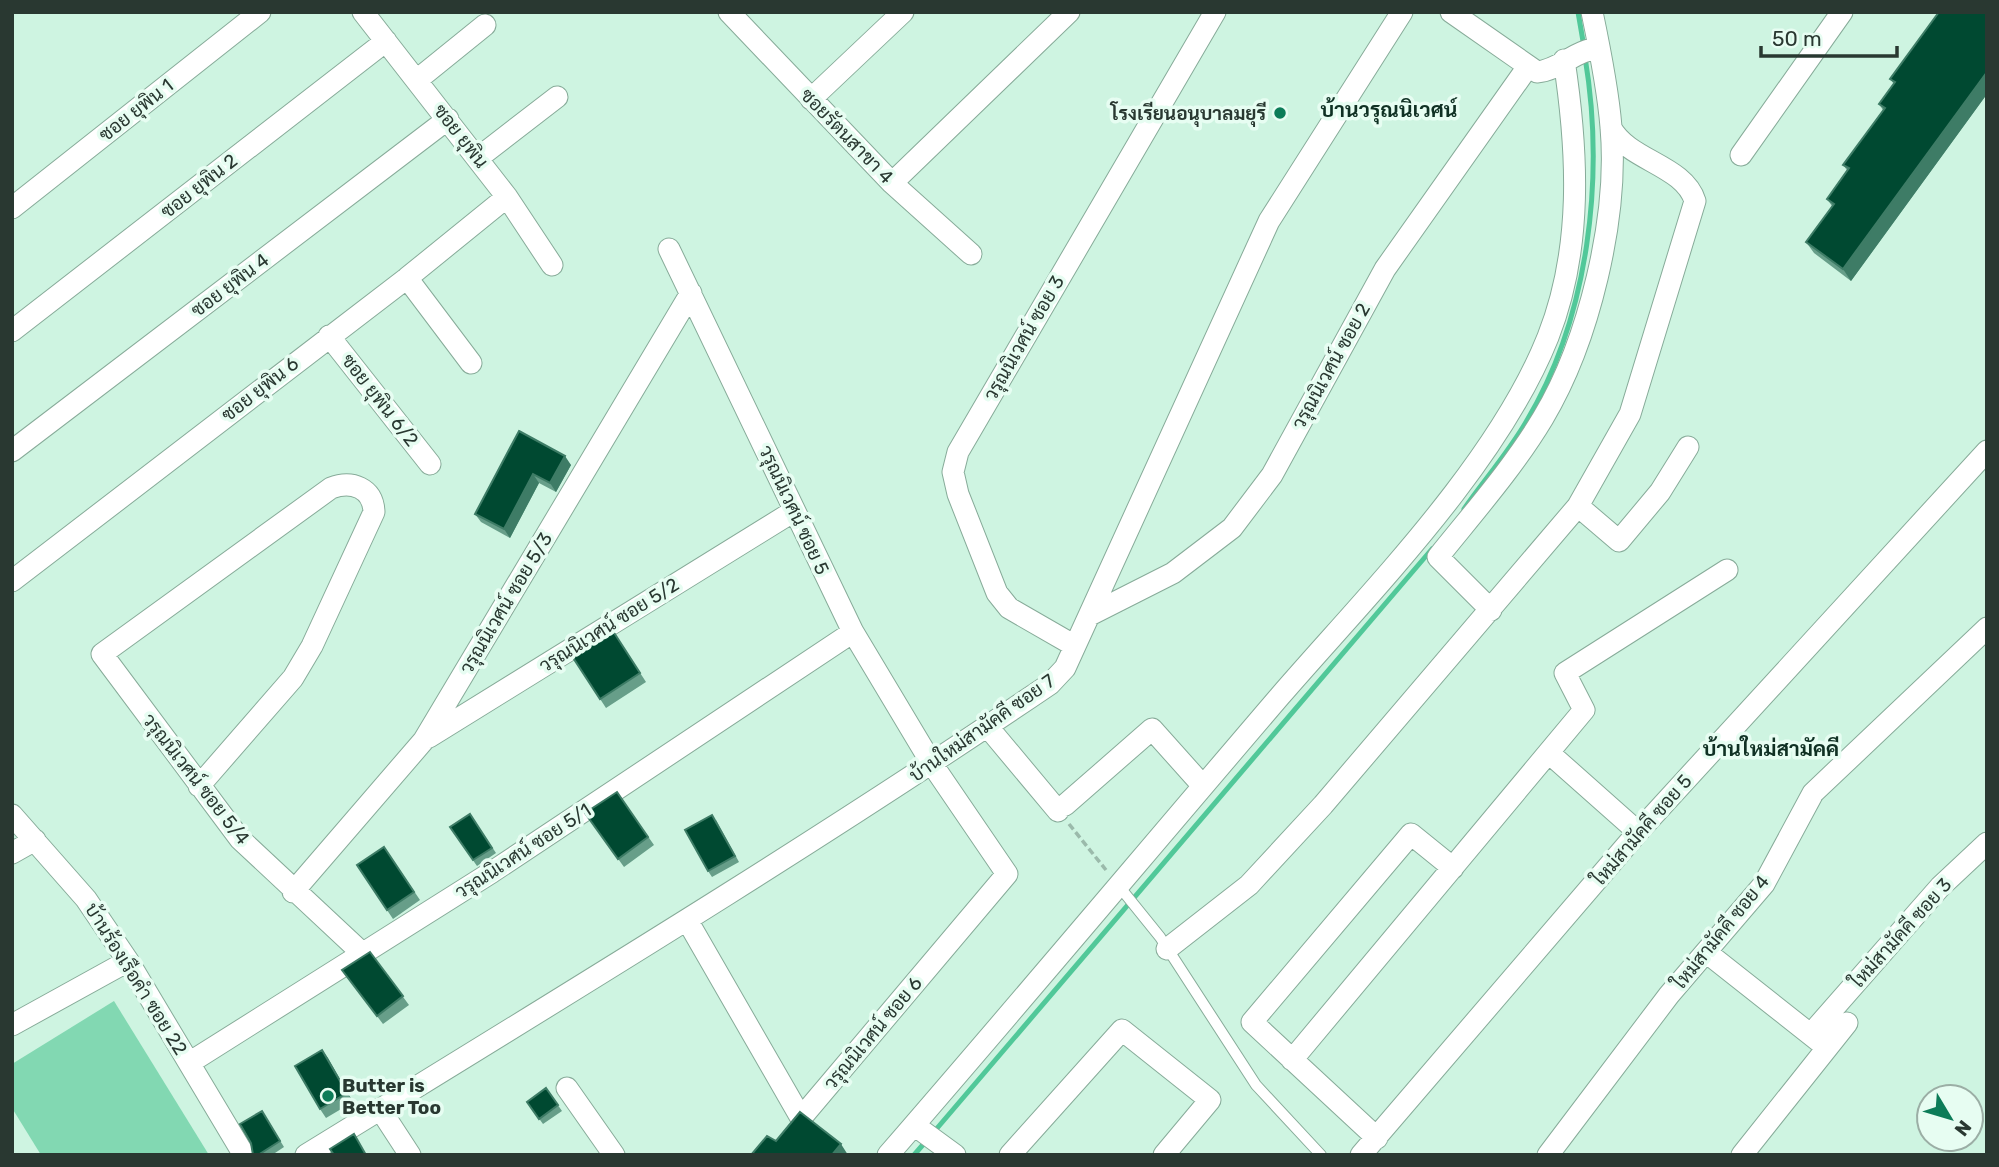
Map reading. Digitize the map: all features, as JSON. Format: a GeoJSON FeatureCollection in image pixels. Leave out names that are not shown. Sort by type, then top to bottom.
{"type":"FeatureCollection","features":[{"type":"Feature","properties":{"kind":"street","name":"ซอย ยุพิน 1"},"geometry":{"type":"LineString","coordinates":[[12,208],[260,12]]}},
{"type":"Feature","properties":{"kind":"street","name":"ซอย ยุพิน"},"geometry":{"type":"LineString","coordinates":[[363,12],[478,158],[552,265]]}},
{"type":"Feature","properties":{"kind":"street","name":"ซอยรัตนสาขา 4"},"geometry":{"type":"LineString","coordinates":[[729,12],[892,183],[971,254]]}},
{"type":"Feature","properties":{"kind":"street"},"geometry":{"type":"LineString","coordinates":[[811,99],[904,12]]}},
{"type":"Feature","properties":{"kind":"street"},"geometry":{"type":"LineString","coordinates":[[892,183],[1069,12]]}},
{"type":"Feature","properties":{"kind":"street","name":"วรุณนิเวศน์ ซอย 3"},"geometry":{"type":"LineString","coordinates":[[1075,646],[1009,608],[997,593],[958,494],[953,472],[958,452],[1215,12]]}},
{"type":"Feature","properties":{"kind":"street","name":"บ้านใหม่สามัคคี ซอย 7"},"geometry":{"type":"LineString","coordinates":[[306,1155],[687,920],[932,764],[1049,684],[1065,668],[1269,221],[1402,12]]}},
{"type":"Feature","properties":{"kind":"street"},"geometry":{"type":"LineString","coordinates":[[1451,12],[1527,68],[1545,71],[1583,52]]}},
{"type":"Feature","properties":{"kind":"street"},"geometry":{"type":"LineString","coordinates":[[888,1155],[1121,889],[1203,786],[1419,535],[1482,454],[1533,370],[1560,298],[1574,214],[1575,141],[1583,52],[1592,12]]}},
{"type":"Feature","properties":{"kind":"street"},"geometry":{"type":"LineString","coordinates":[[1741,155],[1842,12]]}},
{"type":"Feature","properties":{"kind":"street"},"geometry":{"type":"LineString","coordinates":[[417,80],[485,25]]}},
{"type":"Feature","properties":{"kind":"street","name":"ซอย ยุพิน 2"},"geometry":{"type":"LineString","coordinates":[[12,331],[386,41]]}},
{"type":"Feature","properties":{"kind":"street"},"geometry":{"type":"LineString","coordinates":[[1167,949],[1249,885],[1323,805],[1578,506],[1630,414],[1695,208],[1690,188],[1623,144],[1612,128],[1583,52]]}},
{"type":"Feature","properties":{"kind":"street","name":"วรุณนิเวศน์ ซอย 2"},"geometry":{"type":"LineString","coordinates":[[1090,615],[1173,573],[1232,528],[1272,475],[1385,269],[1527,68]]}},
{"type":"Feature","properties":{"kind":"street"},"geometry":{"type":"LineString","coordinates":[[478,158],[557,97]]}},
{"type":"Feature","properties":{"kind":"street","name":"ซอย ยุพิน 4"},"geometry":{"type":"LineString","coordinates":[[12,451],[448,119]]}},
{"type":"Feature","properties":{"kind":"street"},"geometry":{"type":"LineString","coordinates":[[1491,610],[1438,557],[1519,455],[1549,408],[1564,375],[1598,270],[1608,213],[1612,128]]}},
{"type":"Feature","properties":{"kind":"street","name":"ซอย ยุพิน 6"},"geometry":{"type":"LineString","coordinates":[[12,581],[407,278],[507,197]]}},
{"type":"Feature","properties":{"kind":"street","name":"วรุณนิเวศน์ ซอย 5"},"geometry":{"type":"LineString","coordinates":[[669,249],[853,632],[932,764]]}},
{"type":"Feature","properties":{"kind":"street"},"geometry":{"type":"LineString","coordinates":[[407,278],[471,363]]}},
{"type":"Feature","properties":{"kind":"street","name":"วรุณนิเวศน์ ซอย 5/3"},"geometry":{"type":"LineString","coordinates":[[293,892],[424,740],[691,293]]}},
{"type":"Feature","properties":{"kind":"street","name":"ซอย ยุพิน 6/2"},"geometry":{"type":"LineString","coordinates":[[329,336],[430,464]]}},
{"type":"Feature","properties":{"kind":"street"},"geometry":{"type":"LineString","coordinates":[[1578,506],[1619,541],[1660,492],[1688,447]]}},
{"type":"Feature","properties":{"kind":"street","name":"ใหม่สามัคคี ซอย 5"},"geometry":{"type":"LineString","coordinates":[[1361,1155],[1638,832],[1987,451]]}},
{"type":"Feature","properties":{"kind":"street","name":"วรุณนิเวศน์ ซอย 5/4"},"geometry":{"type":"LineString","coordinates":[[199,786],[271,706],[306,657],[374,512],[371,497],[351,484],[331,488],[102,654],[199,786],[240,839],[293,892],[362,953]]}},
{"type":"Feature","properties":{"kind":"street","name":"วรุณนิเวศน์ ซอย 5/2"},"geometry":{"type":"LineString","coordinates":[[424,740],[794,511]]}},
{"type":"Feature","properties":{"kind":"street"},"geometry":{"type":"LineString","coordinates":[[1292,1060],[1584,710],[1565,673],[1727,570]]}},
{"type":"Feature","properties":{"kind":"street","name":"ใหม่สามัคคี ซอย 4"},"geometry":{"type":"LineString","coordinates":[[1548,1155],[1669,995],[1764,884],[1813,793],[1987,628]]}},
{"type":"Feature","properties":{"kind":"street","name":"วรุณนิเวศน์ ซอย 5/1"},"geometry":{"type":"LineString","coordinates":[[189,1062],[504,865],[853,632]]}},
{"type":"Feature","properties":{"kind":"street"},"geometry":{"type":"LineString","coordinates":[[987,726],[1062,808],[1152,729],[1203,786]]}},
{"type":"Feature","properties":{"kind":"street"},"geometry":{"type":"LineString","coordinates":[[1549,754],[1638,832]]}},
{"type":"Feature","properties":{"kind":"street","name":"วรุณนิเวศน์ ซอย 6"},"geometry":{"type":"LineString","coordinates":[[687,920],[801,1118],[1007,874],[932,764]]}},
{"type":"Feature","properties":{"kind":"street","name":"บ้านร้องเรือคำ ซอย 22"},"geometry":{"type":"LineString","coordinates":[[12,814],[86,899],[128,961],[244,1155]]}},
{"type":"Feature","properties":{"kind":"street"},"geometry":{"type":"LineString","coordinates":[[1377,1138],[1252,1022],[1411,834],[1453,868]]}},
{"type":"Feature","properties":{"kind":"street"},"geometry":{"type":"LineString","coordinates":[[12,853],[35,840]]}},
{"type":"Feature","properties":{"kind":"street","name":"ใหม่สามัคคี ซอย 3"},"geometry":{"type":"LineString","coordinates":[[1818,1026],[1940,887],[1987,843]]}},
{"type":"Feature","properties":{"kind":"street"},"geometry":{"type":"LineString","coordinates":[[1706,951],[1828,1048]]}},
{"type":"Feature","properties":{"kind":"street"},"geometry":{"type":"LineString","coordinates":[[12,1025],[128,961]]}},
{"type":"Feature","properties":{"kind":"street"},"geometry":{"type":"LineString","coordinates":[[1742,1155],[1847,1023]]}},
{"type":"Feature","properties":{"kind":"street"},"geometry":{"type":"LineString","coordinates":[[1010,1155],[1122,1030],[1210,1100],[1164,1155]]}},
{"type":"Feature","properties":{"kind":"street"},"geometry":{"type":"LineString","coordinates":[[567,1088],[614,1155]]}},
{"type":"Feature","properties":{"kind":"street"},"geometry":{"type":"LineString","coordinates":[[380,1109],[410,1155]]}},
{"type":"Feature","properties":{"kind":"street"},"geometry":{"type":"LineString","coordinates":[[914,1125],[950,1151]]}},
{"type":"Feature","properties":{"kind":"lane"},"geometry":{"type":"LineString","coordinates":[[1121,889],[1167,949],[1250,1077],[1321,1155]]}},
{"type":"Feature","properties":{"kind":"path"},"geometry":{"type":"LineString","coordinates":[[1062,808],[1121,889]]}},
{"type":"Feature","properties":{"kind":"green space"},"geometry":{"type":"Polygon","coordinates":[[[114,1001],[209,1155],[41,1155],[12,1108],[12,1064],[114,1001]]]}},
{"type":"Feature","properties":{"kind":"building"},"geometry":{"type":"Polygon","coordinates":[[[1939,12],[1987,12],[1987,72],[1843,269],[1806,242],[1834,204],[1827,199],[1849,168],[1843,165],[1885,108],[1879,104],[1895,82],[1890,79],[1939,12]]]}},
{"type":"Feature","properties":{"kind":"building"},"geometry":{"type":"Polygon","coordinates":[[[519,431],[565,456],[550,483],[533,474],[504,529],[475,514],[519,431]]]}},
{"type":"Feature","properties":{"kind":"building"},"geometry":{"type":"Polygon","coordinates":[[[611,628],[640,673],[600,699],[570,653],[611,628]]]}},
{"type":"Feature","properties":{"kind":"building"},"geometry":{"type":"Polygon","coordinates":[[[617,792],[648,837],[618,859],[585,813],[617,792]]]}},
{"type":"Feature","properties":{"kind":"building"},"geometry":{"type":"Polygon","coordinates":[[[470,814],[492,848],[473,860],[450,827],[470,814]]]}},
{"type":"Feature","properties":{"kind":"building"},"geometry":{"type":"Polygon","coordinates":[[[712,815],[735,856],[708,871],[685,830],[712,815]]]}},
{"type":"Feature","properties":{"kind":"building"},"geometry":{"type":"Polygon","coordinates":[[[384,847],[414,892],[387,910],[357,865],[384,847]]]}},
{"type":"Feature","properties":{"kind":"building"},"geometry":{"type":"Polygon","coordinates":[[[370,952],[403,996],[377,1016],[342,970],[370,952]]]}},
{"type":"Feature","properties":{"kind":"building"},"geometry":{"type":"Polygon","coordinates":[[[322,1050],[347,1093],[320,1109],[295,1066],[322,1050]]]}},
{"type":"Feature","properties":{"kind":"building"},"geometry":{"type":"Polygon","coordinates":[[[546,1088],[558,1105],[539,1119],[527,1102],[546,1088]]]}},
{"type":"Feature","properties":{"kind":"building"},"geometry":{"type":"Polygon","coordinates":[[[262,1111],[280,1141],[258,1155],[253,1155],[251,1143],[240,1124],[262,1111]]]}},
{"type":"Feature","properties":{"kind":"building"},"geometry":{"type":"Polygon","coordinates":[[[800,1112],[841,1144],[832,1155],[751,1155],[767,1136],[776,1141],[800,1112]]]}},
{"type":"Feature","properties":{"kind":"building"},"geometry":{"type":"Polygon","coordinates":[[[354,1134],[366,1155],[334,1155],[330,1149],[354,1134]]]}},
{"type":"Feature","properties":{"kind":"waterway"},"geometry":{"type":"LineString","coordinates":[[1578,12],[1584,47]]}},
{"type":"Feature","properties":{"kind":"waterway"},"geometry":{"type":"LineString","coordinates":[[1464,509],[1526,422],[1565,338],[1578,292],[1592,198],[1591,103],[1585,57]]}},
{"type":"Feature","properties":{"kind":"waterway"},"geometry":{"type":"LineString","coordinates":[[933,1133],[1432,549]]}},
{"type":"Feature","properties":{"kind":"waterway"},"geometry":{"type":"LineString","coordinates":[[914,1155],[927,1140]]}},
{"type":"Feature","properties":{"kind":"place","name":"โรงเรียนอนุบาลมยุรี"},"geometry":{"type":"Point","coordinates":[1280,113]}},
{"type":"Feature","properties":{"kind":"place","name":"Butter is Better Too"},"geometry":{"type":"Point","coordinates":[328,1096]}},
{"type":"Feature","properties":{"kind":"district","name":"บ้านวรุณนิเวศน์"},"geometry":{"type":"Point","coordinates":[1389,109]}},
{"type":"Feature","properties":{"kind":"district","name":"บ้านใหม่สามัคคี"},"geometry":{"type":"Point","coordinates":[1771,748]}}]}
